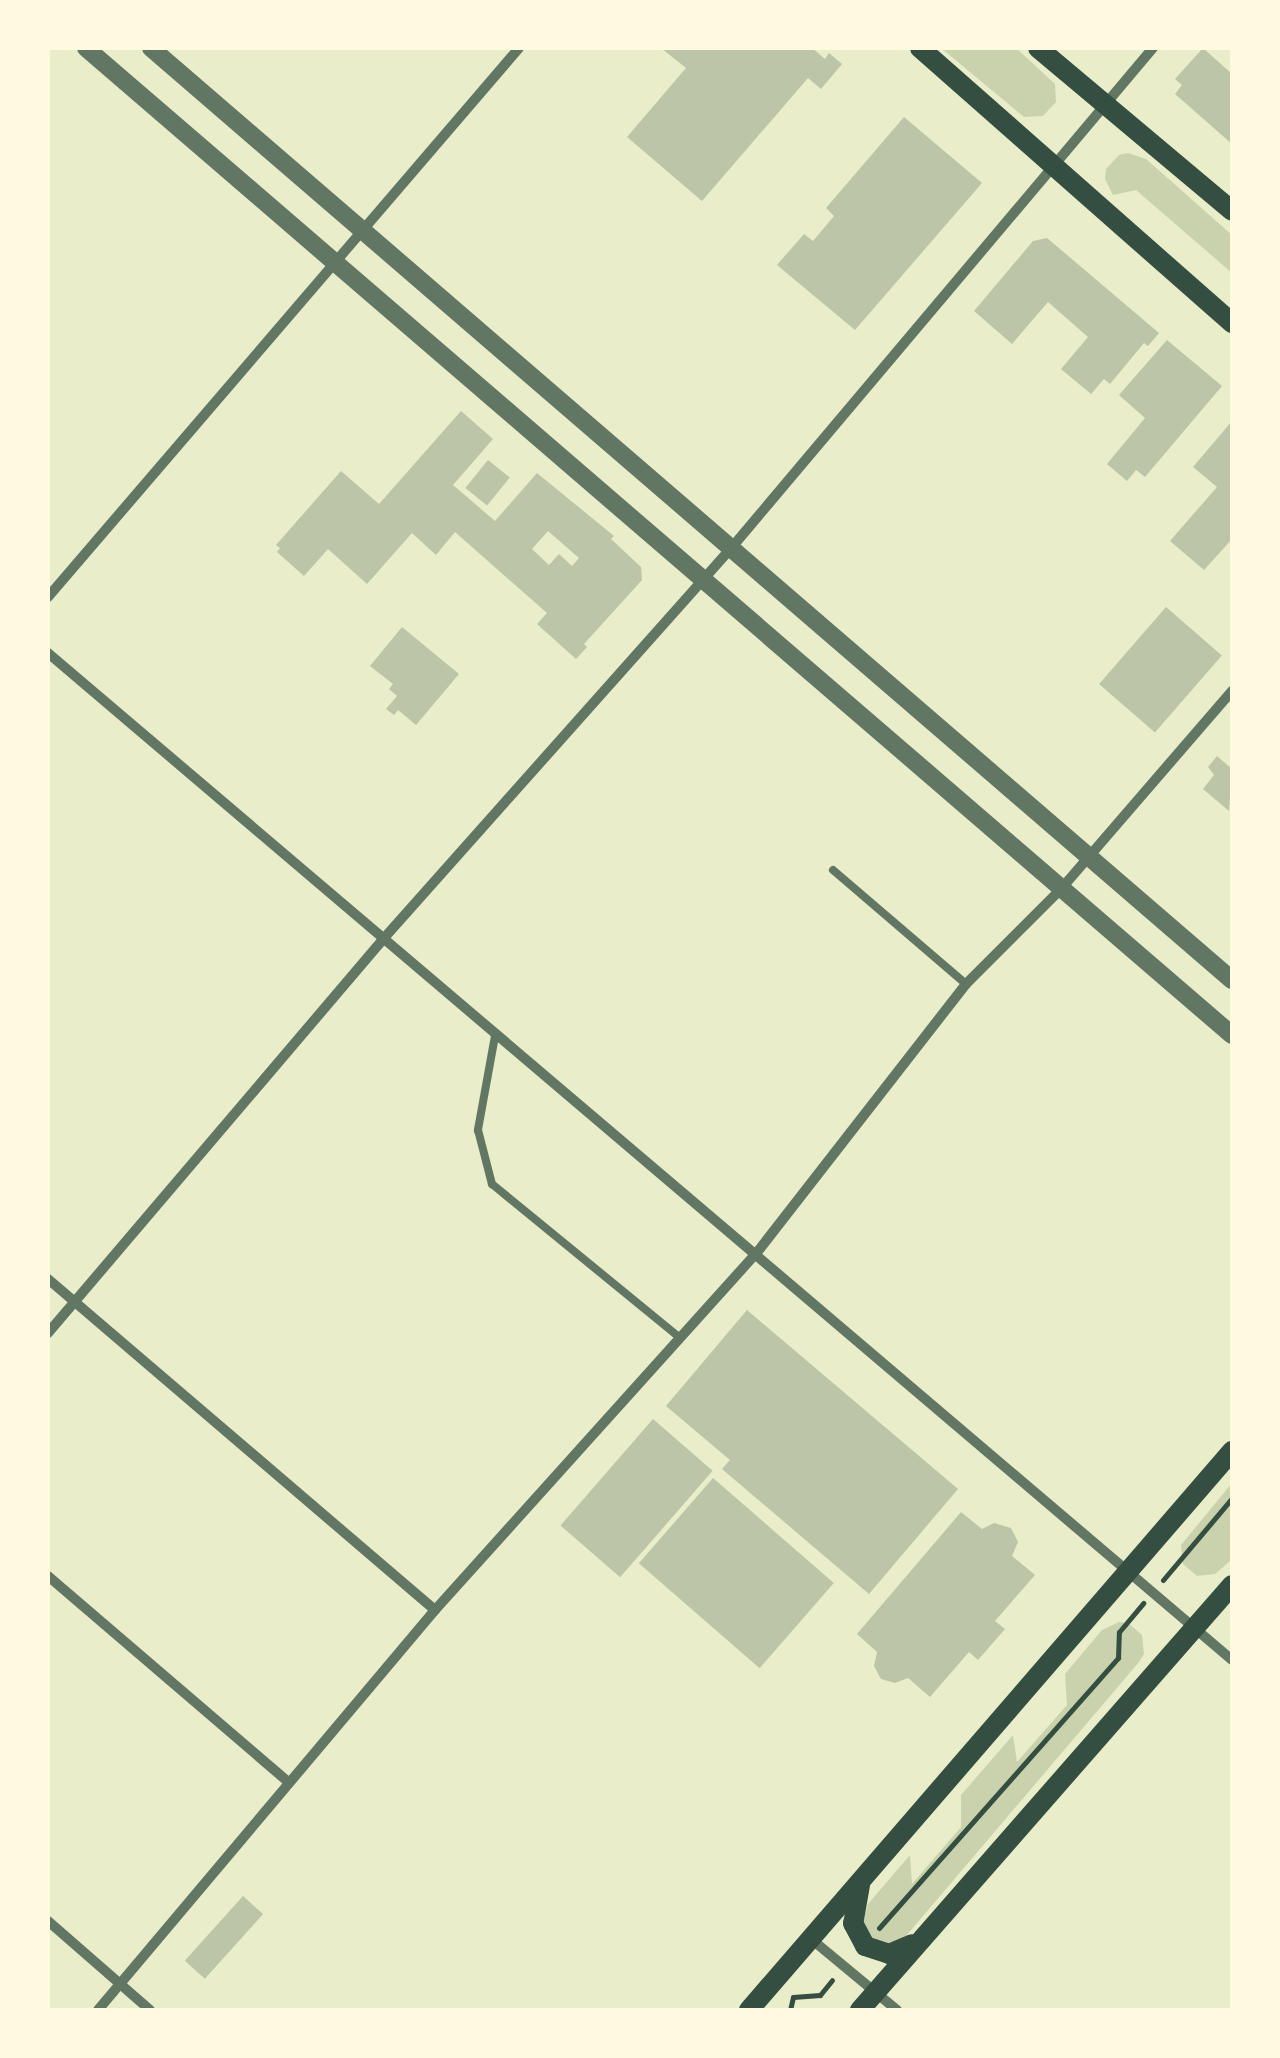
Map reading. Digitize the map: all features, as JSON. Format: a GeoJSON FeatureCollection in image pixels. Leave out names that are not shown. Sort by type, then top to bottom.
{"type":"FeatureCollection","features":[{"type":"Feature","properties":{"kind":"main road"},"geometry":{"type":"LineString","coordinates":[[920,48],[1054,162],[1232,323]]}},
{"type":"Feature","properties":{"kind":"main road"},"geometry":{"type":"LineString","coordinates":[[1038,48],[1232,210]]}},
{"type":"Feature","properties":{"kind":"main road"},"geometry":{"type":"LineString","coordinates":[[749,2010],[1232,1451]]}},
{"type":"Feature","properties":{"kind":"main road"},"geometry":{"type":"LineString","coordinates":[[860,2010],[1232,1585]]}},
{"type":"Feature","properties":{"kind":"main road"},"geometry":{"type":"LineString","coordinates":[[862,1879],[853,1923],[865,1946],[889,1954],[924,1937]]}},
{"type":"Feature","properties":{"kind":"street"},"geometry":{"type":"LineString","coordinates":[[86,48],[337,260],[1232,1035]]}},
{"type":"Feature","properties":{"kind":"street"},"geometry":{"type":"LineString","coordinates":[[151,48],[734,546],[1232,980]]}},
{"type":"Feature","properties":{"kind":"street"},"geometry":{"type":"LineString","coordinates":[[48,597],[518,48]]}},
{"type":"Feature","properties":{"kind":"street"},"geometry":{"type":"LineString","coordinates":[[48,1334],[385,938],[734,546],[1153,48]]}},
{"type":"Feature","properties":{"kind":"street"},"geometry":{"type":"LineString","coordinates":[[48,653],[1232,1660]]}},
{"type":"Feature","properties":{"kind":"street"},"geometry":{"type":"LineString","coordinates":[[98,2010],[287,1781],[435,1610],[755,1255],[966,984],[1060,889],[1232,692]]}},
{"type":"Feature","properties":{"kind":"street"},"geometry":{"type":"LineString","coordinates":[[48,1279],[435,1610]]}},
{"type":"Feature","properties":{"kind":"street"},"geometry":{"type":"LineString","coordinates":[[48,1576],[287,1781]]}},
{"type":"Feature","properties":{"kind":"street"},"geometry":{"type":"LineString","coordinates":[[48,1921],[150,2010]]}},
{"type":"Feature","properties":{"kind":"street"},"geometry":{"type":"LineString","coordinates":[[810,1938],[897,2010]]}},
{"type":"Feature","properties":{"kind":"lane"},"geometry":{"type":"LineString","coordinates":[[833,870],[966,984]]}},
{"type":"Feature","properties":{"kind":"lane"},"geometry":{"type":"LineString","coordinates":[[496,1036],[478,1130],[492,1184],[679,1337]]}},
{"type":"Feature","properties":{"kind":"path"},"geometry":{"type":"LineString","coordinates":[[865,1946],[1118,1658],[1119,1632],[1232,1498]]}},
{"type":"Feature","properties":{"kind":"path"},"geometry":{"type":"LineString","coordinates":[[790,2010],[793,1997],[820,1994],[843,1966]]}},
{"type":"Feature","properties":{"kind":"green space"},"geometry":{"type":"Polygon","coordinates":[[[941,48],[1016,48],[1055,84],[1056,102],[1043,116],[1024,117],[941,48]]]}},
{"type":"Feature","properties":{"kind":"green space"},"geometry":{"type":"Polygon","coordinates":[[[1128,153],[1146,159],[1232,235],[1232,273],[1136,190],[1113,195],[1105,179],[1106,169],[1119,155],[1128,153]]]}},
{"type":"Feature","properties":{"kind":"green space"},"geometry":{"type":"Polygon","coordinates":[[[1232,1483],[1230,1561],[1215,1574],[1197,1576],[1183,1564],[1181,1545],[1232,1483]]]}},
{"type":"Feature","properties":{"kind":"green space"},"geometry":{"type":"Polygon","coordinates":[[[1119,1622],[1128,1623],[1142,1635],[1144,1654],[1139,1662],[906,1936],[889,1944],[871,1938],[863,1922],[868,1904],[910,1855],[912,1884],[961,1827],[961,1795],[1013,1735],[1017,1762],[1067,1705],[1065,1674],[1102,1630],[1119,1622]]]}},
{"type":"Feature","properties":{"kind":"building"},"geometry":{"type":"Polygon","coordinates":[[[661,48],[812,48],[825,59],[829,53],[842,64],[821,89],[808,78],[702,201],[627,137],[686,68],[661,48]]]}},
{"type":"Feature","properties":{"kind":"building"},"geometry":{"type":"Polygon","coordinates":[[[1203,48],[1232,74],[1232,144],[1175,94],[1182,85],[1175,79],[1203,48]]]}},
{"type":"Feature","properties":{"kind":"building"},"geometry":{"type":"Polygon","coordinates":[[[904,117],[982,183],[855,330],[777,265],[804,234],[813,241],[834,216],[826,208],[904,117]]]}},
{"type":"Feature","properties":{"kind":"building"},"geometry":{"type":"Polygon","coordinates":[[[1047,238],[1159,333],[1148,346],[1144,343],[1110,384],[1104,379],[1091,394],[1061,369],[1088,337],[1048,302],[1012,344],[974,311],[1033,241],[1047,238]]]}},
{"type":"Feature","properties":{"kind":"building"},"geometry":{"type":"Polygon","coordinates":[[[1167,340],[1222,386],[1145,477],[1136,470],[1127,481],[1107,464],[1145,418],[1119,395],[1167,340]]]}},
{"type":"Feature","properties":{"kind":"building"},"geometry":{"type":"Polygon","coordinates":[[[461,411],[493,439],[453,485],[495,521],[537,473],[614,536],[611,539],[641,567],[642,580],[584,644],[587,647],[576,659],[537,624],[547,613],[455,532],[436,555],[412,533],[367,584],[328,549],[304,576],[277,552],[280,548],[276,545],[341,471],[379,504],[461,411]],[[548,531],[532,549],[549,565],[559,554],[572,566],[579,558],[548,531]]]}},
{"type":"Feature","properties":{"kind":"building"},"geometry":{"type":"Polygon","coordinates":[[[1232,421],[1232,539],[1204,570],[1170,541],[1217,487],[1193,467],[1232,421]]]}},
{"type":"Feature","properties":{"kind":"building"},"geometry":{"type":"Polygon","coordinates":[[[488,460],[510,478],[487,506],[465,488],[488,460]]]}},
{"type":"Feature","properties":{"kind":"building"},"geometry":{"type":"Polygon","coordinates":[[[1166,607],[1222,656],[1155,733],[1099,684],[1166,607]]]}},
{"type":"Feature","properties":{"kind":"building"},"geometry":{"type":"Polygon","coordinates":[[[402,627],[459,674],[416,725],[398,710],[394,715],[386,709],[397,696],[389,689],[393,684],[370,666],[402,627]]]}},
{"type":"Feature","properties":{"kind":"building"},"geometry":{"type":"Polygon","coordinates":[[[1217,756],[1232,769],[1229,811],[1203,789],[1214,775],[1208,767],[1217,756]]]}},
{"type":"Feature","properties":{"kind":"building"},"geometry":{"type":"Polygon","coordinates":[[[747,1310],[958,1489],[869,1594],[722,1469],[730,1460],[666,1406],[747,1310]]]}},
{"type":"Feature","properties":{"kind":"building"},"geometry":{"type":"Polygon","coordinates":[[[653,1419],[713,1471],[620,1577],[560,1525],[653,1419]]]}},
{"type":"Feature","properties":{"kind":"building"},"geometry":{"type":"Polygon","coordinates":[[[713,1478],[834,1583],[760,1668],[639,1563],[713,1478]]]}},
{"type":"Feature","properties":{"kind":"building"},"geometry":{"type":"Polygon","coordinates":[[[961,1512],[982,1529],[994,1523],[1011,1528],[1018,1542],[1012,1556],[1035,1575],[995,1621],[1005,1629],[978,1660],[969,1652],[930,1697],[908,1678],[895,1683],[881,1679],[874,1666],[877,1652],[857,1634],[961,1512]]]}},
{"type":"Feature","properties":{"kind":"building"},"geometry":{"type":"Polygon","coordinates":[[[243,1896],[263,1914],[205,1979],[185,1961],[243,1896]]]}}]}
